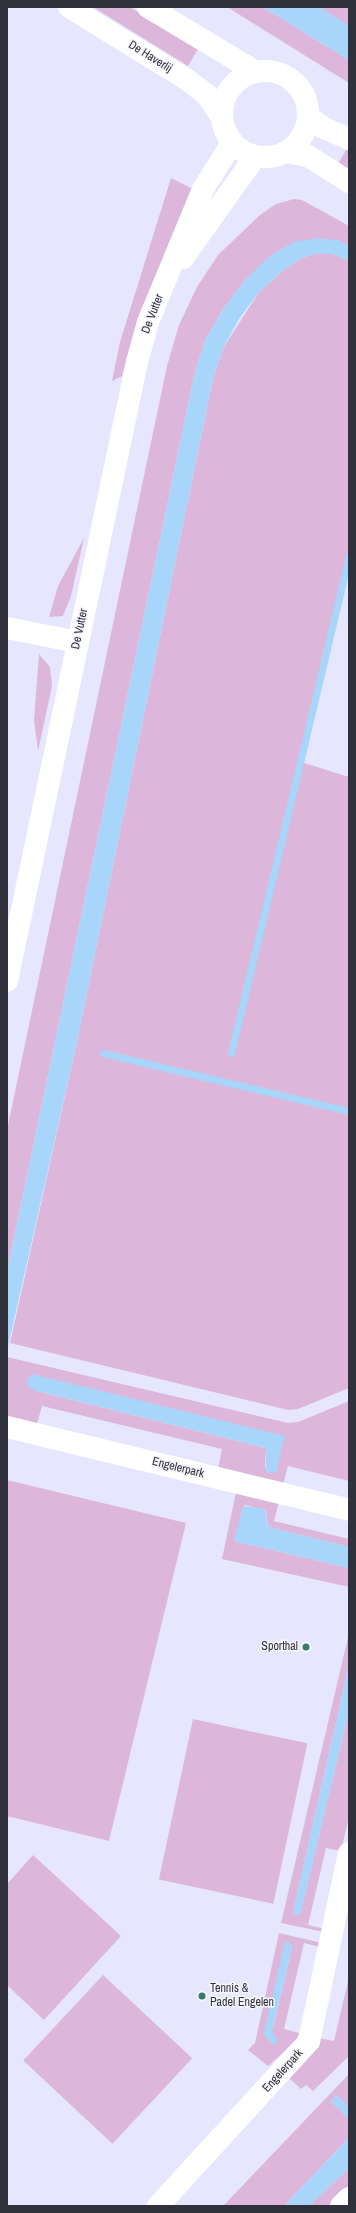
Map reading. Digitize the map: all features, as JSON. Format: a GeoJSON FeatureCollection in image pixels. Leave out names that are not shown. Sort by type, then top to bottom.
{"type":"FeatureCollection","features":[{"type":"Feature","properties":{"kind":"street","name":"De Haverlij"},"geometry":{"type":"LineString","coordinates":[[69,7],[186,79],[207,95],[222,118]]}},
{"type":"Feature","properties":{"kind":"street"},"geometry":{"type":"LineString","coordinates":[[148,7],[256,72]]}},
{"type":"Feature","properties":{"kind":"street"},"geometry":{"type":"LineString","coordinates":[[256,72],[282,74],[293,81],[302,91],[308,116],[305,131],[298,143],[286,152],[271,157],[255,157],[242,152],[232,143],[225,132],[222,118],[223,103],[230,89],[241,78],[256,72]]}},
{"type":"Feature","properties":{"kind":"street"},"geometry":{"type":"LineString","coordinates":[[308,116],[322,127],[349,139]]}},
{"type":"Feature","properties":{"kind":"street","name":"De Vutter"},"geometry":{"type":"LineString","coordinates":[[7,980],[137,362],[148,322],[203,188],[232,143]]}},
{"type":"Feature","properties":{"kind":"street"},"geometry":{"type":"LineString","coordinates":[[286,152],[308,156],[349,182]]}},
{"type":"Feature","properties":{"kind":"street","name":"De Vutter"},"geometry":{"type":"LineString","coordinates":[[166,281],[225,203],[255,157]]}},
{"type":"Feature","properties":{"kind":"street"},"geometry":{"type":"LineString","coordinates":[[7,628],[78,642]]}},
{"type":"Feature","properties":{"kind":"street","name":"Engelerpark"},"geometry":{"type":"LineString","coordinates":[[7,1427],[349,1510]]}},
{"type":"Feature","properties":{"kind":"street","name":"Engelerpark"},"geometry":{"type":"LineString","coordinates":[[158,2206],[309,2041],[349,1853]]}},
{"type":"Feature","properties":{"kind":"street"},"geometry":{"type":"LineString","coordinates":[[341,2206],[349,2198]]}},
{"type":"Feature","properties":{"kind":"shaded area"},"geometry":{"type":"Polygon","coordinates":[[[93,7],[130,7],[198,49],[188,66],[93,7]]]}},
{"type":"Feature","properties":{"kind":"shaded area"},"geometry":{"type":"Polygon","coordinates":[[[227,7],[263,7],[349,60],[349,83],[227,7]]]}},
{"type":"Feature","properties":{"kind":"shaded area"},"geometry":{"type":"Polygon","coordinates":[[[319,7],[349,7],[349,26],[322,9],[319,7]]]}},
{"type":"Feature","properties":{"kind":"shaded area"},"geometry":{"type":"Polygon","coordinates":[[[348,147],[349,148],[349,170],[339,162],[348,147]]]}},
{"type":"Feature","properties":{"kind":"shaded area"},"geometry":{"type":"Polygon","coordinates":[[[171,178],[195,190],[140,313],[122,376],[112,381],[120,342],[171,178]]]}},
{"type":"Feature","properties":{"kind":"shaded area"},"geometry":{"type":"Polygon","coordinates":[[[294,199],[302,200],[349,226],[349,246],[337,240],[246,279],[224,308],[206,338],[195,372],[7,1272],[7,1130],[167,366],[179,325],[197,287],[218,255],[260,215],[276,204],[294,199]]]}},
{"type":"Feature","properties":{"kind":"shaded area"},"geometry":{"type":"Polygon","coordinates":[[[313,254],[333,254],[349,261],[349,556],[301,762],[349,777],[349,1388],[298,1409],[288,1410],[10,1343],[76,1046],[213,378],[223,348],[259,292],[282,271],[300,259],[313,254]]]}},
{"type":"Feature","properties":{"kind":"shaded area"},"geometry":{"type":"Polygon","coordinates":[[[84,538],[71,596],[63,616],[49,617],[58,586],[84,538]]]}},
{"type":"Feature","properties":{"kind":"shaded area"},"geometry":{"type":"Polygon","coordinates":[[[39,654],[50,667],[52,686],[38,751],[34,720],[39,654]]]}},
{"type":"Feature","properties":{"kind":"shaded area"},"geometry":{"type":"Polygon","coordinates":[[[7,1357],[288,1423],[298,1422],[349,1401],[349,1481],[288,1466],[283,1485],[218,1469],[222,1449],[42,1406],[37,1424],[7,1416],[7,1357]],[[33,1390],[266,1448],[265,1468],[284,1437],[33,1390]]]}},
{"type":"Feature","properties":{"kind":"shaded area"},"geometry":{"type":"Polygon","coordinates":[[[7,1480],[186,1523],[109,1841],[7,1816],[7,1480]]]}},
{"type":"Feature","properties":{"kind":"shaded area"},"geometry":{"type":"Polygon","coordinates":[[[236,1492],[279,1502],[274,1521],[349,1539],[349,1547],[268,1527],[266,1511],[245,1505],[234,1541],[349,1568],[349,1587],[222,1559],[236,1492]]]}},
{"type":"Feature","properties":{"kind":"shaded area"},"geometry":{"type":"Polygon","coordinates":[[[349,1633],[349,1665],[293,1913],[300,1914],[349,1710],[349,1817],[341,1851],[326,1848],[308,1925],[325,1929],[324,1932],[281,1923],[349,1633]]]}},
{"type":"Feature","properties":{"kind":"shaded area"},"geometry":{"type":"Polygon","coordinates":[[[193,1719],[307,1743],[273,1904],[159,1879],[193,1719]]]}},
{"type":"Feature","properties":{"kind":"shaded area"},"geometry":{"type":"Polygon","coordinates":[[[33,1855],[121,1936],[44,2020],[7,1985],[7,1884],[33,1855]]]}},
{"type":"Feature","properties":{"kind":"shaded area"},"geometry":{"type":"Polygon","coordinates":[[[279,1933],[322,1943],[320,1947],[304,1943],[284,2029],[299,2033],[297,2040],[268,2066],[248,2050],[255,2043],[279,1933]],[[289,1942],[272,2032],[292,1947],[289,1942]]]}},
{"type":"Feature","properties":{"kind":"shaded area"},"geometry":{"type":"Polygon","coordinates":[[[103,1975],[192,2058],[112,2144],[23,2061],[103,1975]]]}},
{"type":"Feature","properties":{"kind":"shaded area"},"geometry":{"type":"Polygon","coordinates":[[[349,1977],[349,2056],[313,2091],[306,2085],[301,2089],[289,2078],[319,2038],[334,2041],[349,1977]]]}},
{"type":"Feature","properties":{"kind":"shaded area"},"geometry":{"type":"Polygon","coordinates":[[[349,2074],[349,2107],[336,2095],[331,2101],[349,2119],[349,2138],[284,2206],[223,2206],[349,2074]]]}},
{"type":"Feature","properties":{"kind":"shaded area"},"geometry":{"type":"Polygon","coordinates":[[[349,2168],[349,2185],[329,2206],[309,2206],[349,2168]]]}},
{"type":"Feature","properties":{"kind":"water"},"geometry":{"type":"Polygon","coordinates":[[[263,7],[319,7],[349,26],[349,60],[263,7]]]}},
{"type":"Feature","properties":{"kind":"water"},"geometry":{"type":"Polygon","coordinates":[[[316,238],[337,240],[349,246],[349,261],[333,254],[313,254],[300,259],[282,271],[259,292],[239,319],[223,348],[213,378],[76,1046],[7,1351],[7,1272],[195,372],[206,338],[224,308],[246,279],[271,255],[294,242],[316,238]]]}},
{"type":"Feature","properties":{"kind":"water"},"geometry":{"type":"Polygon","coordinates":[[[32,1374],[285,1436],[276,1472],[266,1473],[266,1448],[33,1390],[28,1386],[27,1379],[32,1374]]]}},
{"type":"Feature","properties":{"kind":"water"},"geometry":{"type":"Polygon","coordinates":[[[243,1506],[265,1509],[268,1527],[349,1547],[349,1568],[234,1541],[243,1506]]]}},
{"type":"Feature","properties":{"kind":"water"},"geometry":{"type":"Polygon","coordinates":[[[349,1665],[349,1710],[300,1915],[293,1913],[349,1665]]]}},
{"type":"Feature","properties":{"kind":"water"},"geometry":{"type":"Polygon","coordinates":[[[285,1942],[291,1943],[292,1947],[272,2031],[278,2041],[274,2045],[265,2037],[264,2032],[285,1942]]]}},
{"type":"Feature","properties":{"kind":"water"},"geometry":{"type":"Polygon","coordinates":[[[336,2095],[349,2107],[349,2119],[331,2101],[336,2095]]]}},
{"type":"Feature","properties":{"kind":"water"},"geometry":{"type":"Polygon","coordinates":[[[349,2138],[349,2168],[309,2206],[284,2206],[349,2138]]]}},
{"type":"Feature","properties":{"kind":"waterway"},"geometry":{"type":"LineString","coordinates":[[231,1053],[349,556]]}},
{"type":"Feature","properties":{"kind":"waterway"},"geometry":{"type":"LineString","coordinates":[[103,1053],[349,1111]]}},
{"type":"Feature","properties":{"kind":"place","name":"Sporthal"},"geometry":{"type":"Point","coordinates":[306,1647]}},
{"type":"Feature","properties":{"kind":"place","name":"Tennis & Padel Engelen"},"geometry":{"type":"Point","coordinates":[202,1996]}}]}
